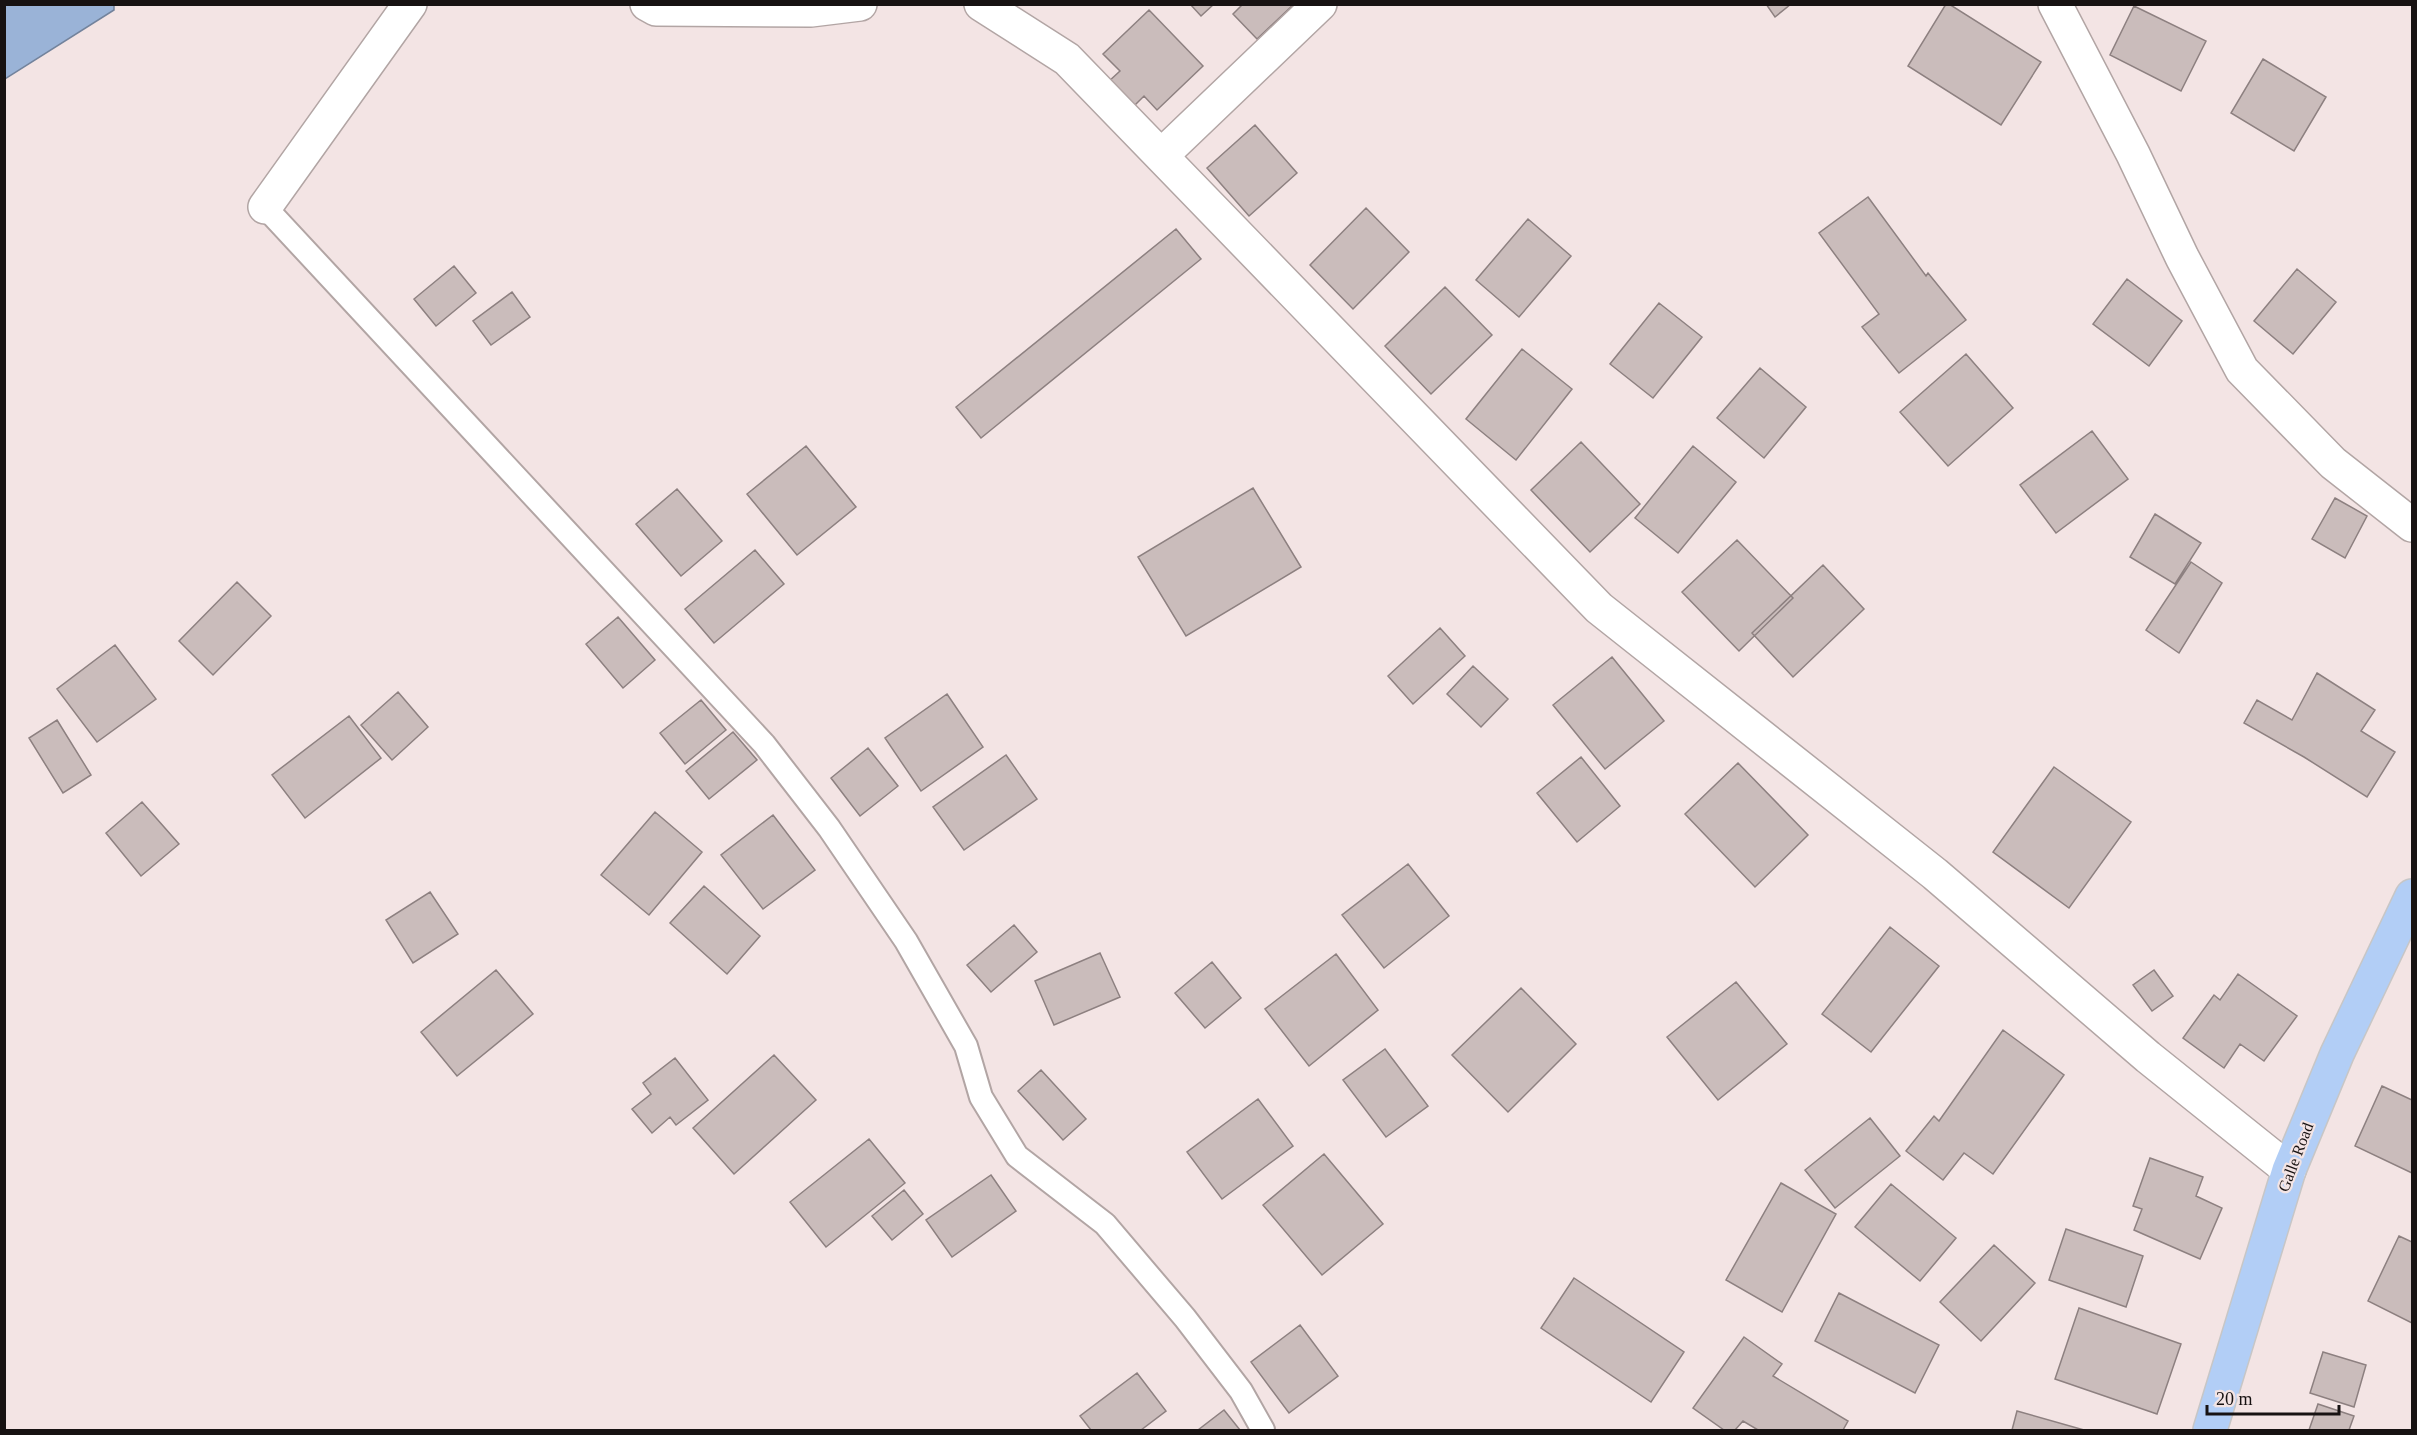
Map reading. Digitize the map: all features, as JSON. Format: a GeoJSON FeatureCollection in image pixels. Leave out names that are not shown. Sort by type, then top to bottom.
{"type":"FeatureCollection","features":[{"type":"Feature","properties":{"kind":"highway","name":"Galle Road"},"geometry":{"type":"LineString","coordinates":[[2210,1431],[2289,1170],[2337,1054],[2412,896]]}},
{"type":"Feature","properties":{"kind":"street"},"geometry":{"type":"LineString","coordinates":[[265,207],[410,4]]}},
{"type":"Feature","properties":{"kind":"street"},"geometry":{"type":"LineString","coordinates":[[647,4],[656,9],[811,10],[860,4]]}},
{"type":"Feature","properties":{"kind":"street"},"geometry":{"type":"LineString","coordinates":[[981,4],[1067,59],[1599,608],[1935,874],[2148,1057],[2289,1170]]}},
{"type":"Feature","properties":{"kind":"street"},"geometry":{"type":"LineString","coordinates":[[1161,156],[1320,4]]}},
{"type":"Feature","properties":{"kind":"street"},"geometry":{"type":"LineString","coordinates":[[2055,4],[2133,154],[2182,257],[2242,370],[2333,463],[2412,525]]}},
{"type":"Feature","properties":{"kind":"lane"},"geometry":{"type":"LineString","coordinates":[[265,207],[764,744],[829,828],[906,940],[966,1046],[981,1097],[1017,1156],[1105,1224],[1185,1318],[1241,1391],[1263,1431]]}},
{"type":"Feature","properties":{"kind":"water"},"geometry":{"type":"Polygon","coordinates":[[[5,4],[114,5],[114,10],[5,79],[5,4]]]}},
{"type":"Feature","properties":{"kind":"building"},"geometry":{"type":"Polygon","coordinates":[[[1190,4],[1214,4],[1201,16],[1190,4]]]}},
{"type":"Feature","properties":{"kind":"building"},"geometry":{"type":"Polygon","coordinates":[[[1243,4],[1294,4],[1257,39],[1233,14],[1243,4]]]}},
{"type":"Feature","properties":{"kind":"building"},"geometry":{"type":"Polygon","coordinates":[[[1766,4],[1791,4],[1775,17],[1766,4]]]}},
{"type":"Feature","properties":{"kind":"building"},"geometry":{"type":"Polygon","coordinates":[[[1946,4],[2041,62],[2001,125],[1908,66],[1946,4]]]}},
{"type":"Feature","properties":{"kind":"building"},"geometry":{"type":"Polygon","coordinates":[[[2134,6],[2206,41],[2181,91],[2110,55],[2134,6]]]}},
{"type":"Feature","properties":{"kind":"building"},"geometry":{"type":"Polygon","coordinates":[[[1149,10],[1203,66],[1157,110],[1144,96],[1132,108],[1107,83],[1120,71],[1103,54],[1149,10]]]}},
{"type":"Feature","properties":{"kind":"building"},"geometry":{"type":"Polygon","coordinates":[[[2263,59],[2326,97],[2294,151],[2231,113],[2263,59]]]}},
{"type":"Feature","properties":{"kind":"building"},"geometry":{"type":"Polygon","coordinates":[[[1255,125],[1297,173],[1249,216],[1207,168],[1255,125]]]}},
{"type":"Feature","properties":{"kind":"building"},"geometry":{"type":"Polygon","coordinates":[[[1868,197],[1926,276],[1928,273],[1966,320],[1899,373],[1862,327],[1879,314],[1819,233],[1868,197]]]}},
{"type":"Feature","properties":{"kind":"building"},"geometry":{"type":"Polygon","coordinates":[[[1366,208],[1409,252],[1353,309],[1310,265],[1366,208]]]}},
{"type":"Feature","properties":{"kind":"building"},"geometry":{"type":"Polygon","coordinates":[[[1528,219],[1571,256],[1519,317],[1476,280],[1528,219]]]}},
{"type":"Feature","properties":{"kind":"building"},"geometry":{"type":"Polygon","coordinates":[[[1176,229],[1201,259],[981,438],[956,407],[1176,229]]]}},
{"type":"Feature","properties":{"kind":"building"},"geometry":{"type":"Polygon","coordinates":[[[454,266],[476,293],[436,326],[414,299],[454,266]]]}},
{"type":"Feature","properties":{"kind":"building"},"geometry":{"type":"Polygon","coordinates":[[[2297,269],[2336,302],[2293,354],[2254,321],[2297,269]]]}},
{"type":"Feature","properties":{"kind":"building"},"geometry":{"type":"Polygon","coordinates":[[[2127,279],[2182,321],[2149,366],[2093,324],[2127,279]]]}},
{"type":"Feature","properties":{"kind":"building"},"geometry":{"type":"Polygon","coordinates":[[[1445,287],[1492,335],[1431,394],[1385,346],[1445,287]]]}},
{"type":"Feature","properties":{"kind":"building"},"geometry":{"type":"Polygon","coordinates":[[[512,292],[530,317],[491,345],[473,321],[512,292]]]}},
{"type":"Feature","properties":{"kind":"building"},"geometry":{"type":"Polygon","coordinates":[[[1659,303],[1702,337],[1653,398],[1610,364],[1659,303]]]}},
{"type":"Feature","properties":{"kind":"building"},"geometry":{"type":"Polygon","coordinates":[[[1522,349],[1572,389],[1516,460],[1466,419],[1522,349]]]}},
{"type":"Feature","properties":{"kind":"building"},"geometry":{"type":"Polygon","coordinates":[[[1966,354],[2013,408],[1948,466],[1900,412],[1966,354]]]}},
{"type":"Feature","properties":{"kind":"building"},"geometry":{"type":"Polygon","coordinates":[[[1760,368],[1806,407],[1764,458],[1717,418],[1760,368]]]}},
{"type":"Feature","properties":{"kind":"building"},"geometry":{"type":"Polygon","coordinates":[[[2092,431],[2128,479],[2056,533],[2020,485],[2092,431]]]}},
{"type":"Feature","properties":{"kind":"building"},"geometry":{"type":"Polygon","coordinates":[[[1581,442],[1640,504],[1590,552],[1531,490],[1581,442]]]}},
{"type":"Feature","properties":{"kind":"building"},"geometry":{"type":"Polygon","coordinates":[[[806,446],[856,507],[797,555],[747,494],[806,446]]]}},
{"type":"Feature","properties":{"kind":"building"},"geometry":{"type":"Polygon","coordinates":[[[1693,446],[1736,482],[1678,553],[1635,518],[1693,446]]]}},
{"type":"Feature","properties":{"kind":"building"},"geometry":{"type":"Polygon","coordinates":[[[1253,488],[1301,567],[1186,636],[1138,557],[1253,488]]]}},
{"type":"Feature","properties":{"kind":"building"},"geometry":{"type":"Polygon","coordinates":[[[677,489],[722,541],[681,576],[636,524],[677,489]]]}},
{"type":"Feature","properties":{"kind":"building"},"geometry":{"type":"Polygon","coordinates":[[[2335,498],[2367,516],[2345,558],[2312,539],[2335,498]]]}},
{"type":"Feature","properties":{"kind":"building"},"geometry":{"type":"Polygon","coordinates":[[[2155,514],[2201,543],[2175,584],[2130,557],[2155,514]]]}},
{"type":"Feature","properties":{"kind":"building"},"geometry":{"type":"Polygon","coordinates":[[[1737,540],[1793,598],[1739,651],[1682,592],[1737,540]]]}},
{"type":"Feature","properties":{"kind":"building"},"geometry":{"type":"Polygon","coordinates":[[[755,550],[784,584],[714,643],[685,609],[755,550]]]}},
{"type":"Feature","properties":{"kind":"building"},"geometry":{"type":"Polygon","coordinates":[[[2191,562],[2222,583],[2179,653],[2146,630],[2191,562]]]}},
{"type":"Feature","properties":{"kind":"building"},"geometry":{"type":"Polygon","coordinates":[[[1823,565],[1864,609],[1793,677],[1752,633],[1823,565]]]}},
{"type":"Feature","properties":{"kind":"building"},"geometry":{"type":"Polygon","coordinates":[[[237,582],[271,616],[213,675],[179,641],[237,582]]]}},
{"type":"Feature","properties":{"kind":"building"},"geometry":{"type":"Polygon","coordinates":[[[618,617],[655,660],[623,688],[586,644],[618,617]]]}},
{"type":"Feature","properties":{"kind":"building"},"geometry":{"type":"Polygon","coordinates":[[[1440,628],[1465,656],[1413,704],[1388,676],[1440,628]]]}},
{"type":"Feature","properties":{"kind":"building"},"geometry":{"type":"Polygon","coordinates":[[[115,645],[156,699],[97,742],[57,689],[115,645]]]}},
{"type":"Feature","properties":{"kind":"building"},"geometry":{"type":"Polygon","coordinates":[[[1612,657],[1664,721],[1605,769],[1553,705],[1612,657]]]}},
{"type":"Feature","properties":{"kind":"building"},"geometry":{"type":"Polygon","coordinates":[[[1473,666],[1508,699],[1481,727],[1447,694],[1473,666]]]}},
{"type":"Feature","properties":{"kind":"building"},"geometry":{"type":"Polygon","coordinates":[[[2317,673],[2375,710],[2361,731],[2395,752],[2367,797],[2244,723],[2257,700],[2292,720],[2317,673]]]}},
{"type":"Feature","properties":{"kind":"building"},"geometry":{"type":"Polygon","coordinates":[[[398,692],[428,727],[392,760],[361,725],[398,692]]]}},
{"type":"Feature","properties":{"kind":"building"},"geometry":{"type":"Polygon","coordinates":[[[947,694],[983,747],[921,791],[885,738],[947,694]]]}},
{"type":"Feature","properties":{"kind":"building"},"geometry":{"type":"Polygon","coordinates":[[[701,700],[726,730],[685,764],[660,733],[701,700]]]}},
{"type":"Feature","properties":{"kind":"building"},"geometry":{"type":"Polygon","coordinates":[[[349,716],[381,758],[305,818],[272,775],[349,716]]]}},
{"type":"Feature","properties":{"kind":"building"},"geometry":{"type":"Polygon","coordinates":[[[57,720],[91,775],[63,793],[29,738],[57,720]]]}},
{"type":"Feature","properties":{"kind":"building"},"geometry":{"type":"Polygon","coordinates":[[[733,732],[757,760],[709,799],[686,771],[733,732]]]}},
{"type":"Feature","properties":{"kind":"building"},"geometry":{"type":"Polygon","coordinates":[[[868,748],[898,786],[860,816],[831,778],[868,748]]]}},
{"type":"Feature","properties":{"kind":"building"},"geometry":{"type":"Polygon","coordinates":[[[1006,755],[1037,799],[964,850],[933,807],[1006,755]]]}},
{"type":"Feature","properties":{"kind":"building"},"geometry":{"type":"Polygon","coordinates":[[[1581,757],[1620,806],[1577,842],[1537,793],[1581,757]]]}},
{"type":"Feature","properties":{"kind":"building"},"geometry":{"type":"Polygon","coordinates":[[[1738,763],[1808,835],[1755,887],[1685,814],[1738,763]]]}},
{"type":"Feature","properties":{"kind":"building"},"geometry":{"type":"Polygon","coordinates":[[[2054,767],[2131,822],[2069,908],[1993,852],[2054,767]]]}},
{"type":"Feature","properties":{"kind":"building"},"geometry":{"type":"Polygon","coordinates":[[[142,802],[179,844],[141,876],[106,833],[142,802]]]}},
{"type":"Feature","properties":{"kind":"building"},"geometry":{"type":"Polygon","coordinates":[[[655,812],[702,852],[649,915],[601,875],[655,812]]]}},
{"type":"Feature","properties":{"kind":"building"},"geometry":{"type":"Polygon","coordinates":[[[773,815],[815,870],[763,909],[721,855],[773,815]]]}},
{"type":"Feature","properties":{"kind":"building"},"geometry":{"type":"Polygon","coordinates":[[[1408,864],[1449,916],[1384,968],[1342,915],[1408,864]]]}},
{"type":"Feature","properties":{"kind":"building"},"geometry":{"type":"Polygon","coordinates":[[[704,886],[760,936],[727,974],[670,923],[704,886]]]}},
{"type":"Feature","properties":{"kind":"building"},"geometry":{"type":"Polygon","coordinates":[[[430,892],[458,934],[413,963],[386,920],[430,892]]]}},
{"type":"Feature","properties":{"kind":"building"},"geometry":{"type":"Polygon","coordinates":[[[1014,925],[1037,952],[991,992],[967,965],[1014,925]]]}},
{"type":"Feature","properties":{"kind":"building"},"geometry":{"type":"Polygon","coordinates":[[[1890,927],[1939,966],[1871,1052],[1822,1014],[1890,927]]]}},
{"type":"Feature","properties":{"kind":"building"},"geometry":{"type":"Polygon","coordinates":[[[1100,953],[1120,997],[1054,1025],[1035,981],[1100,953]]]}},
{"type":"Feature","properties":{"kind":"building"},"geometry":{"type":"Polygon","coordinates":[[[1336,954],[1378,1010],[1309,1066],[1265,1009],[1336,954]]]}},
{"type":"Feature","properties":{"kind":"building"},"geometry":{"type":"Polygon","coordinates":[[[1212,962],[1241,998],[1205,1028],[1175,993],[1212,962]]]}},
{"type":"Feature","properties":{"kind":"building"},"geometry":{"type":"Polygon","coordinates":[[[496,970],[533,1014],[457,1076],[421,1032],[496,970]]]}},
{"type":"Feature","properties":{"kind":"building"},"geometry":{"type":"Polygon","coordinates":[[[2154,970],[2173,996],[2152,1011],[2133,985],[2154,970]]]}},
{"type":"Feature","properties":{"kind":"building"},"geometry":{"type":"Polygon","coordinates":[[[2238,974],[2297,1016],[2264,1061],[2240,1044],[2224,1068],[2183,1038],[2214,995],[2220,1000],[2238,974]]]}},
{"type":"Feature","properties":{"kind":"building"},"geometry":{"type":"Polygon","coordinates":[[[1736,982],[1787,1044],[1718,1100],[1667,1037],[1736,982]]]}},
{"type":"Feature","properties":{"kind":"building"},"geometry":{"type":"Polygon","coordinates":[[[1521,988],[1576,1044],[1508,1112],[1452,1055],[1521,988]]]}},
{"type":"Feature","properties":{"kind":"building"},"geometry":{"type":"Polygon","coordinates":[[[2003,1030],[2064,1075],[1993,1174],[1964,1153],[1943,1180],[1906,1151],[1934,1116],[1939,1121],[2003,1030]]]}},
{"type":"Feature","properties":{"kind":"building"},"geometry":{"type":"Polygon","coordinates":[[[1385,1049],[1428,1106],[1386,1137],[1343,1080],[1385,1049]]]}},
{"type":"Feature","properties":{"kind":"building"},"geometry":{"type":"Polygon","coordinates":[[[774,1055],[816,1100],[734,1174],[693,1128],[774,1055]]]}},
{"type":"Feature","properties":{"kind":"building"},"geometry":{"type":"Polygon","coordinates":[[[675,1058],[708,1100],[676,1125],[670,1117],[652,1133],[632,1109],[651,1094],[643,1083],[675,1058]]]}},
{"type":"Feature","properties":{"kind":"building"},"geometry":{"type":"Polygon","coordinates":[[[1041,1070],[1086,1119],[1063,1140],[1018,1091],[1041,1070]]]}},
{"type":"Feature","properties":{"kind":"building"},"geometry":{"type":"Polygon","coordinates":[[[2382,1086],[2412,1100],[2412,1173],[2355,1146],[2382,1086]]]}},
{"type":"Feature","properties":{"kind":"building"},"geometry":{"type":"Polygon","coordinates":[[[1258,1099],[1293,1146],[1222,1199],[1187,1152],[1258,1099]]]}},
{"type":"Feature","properties":{"kind":"building"},"geometry":{"type":"Polygon","coordinates":[[[1870,1118],[1900,1156],[1835,1208],[1805,1170],[1870,1118]]]}},
{"type":"Feature","properties":{"kind":"building"},"geometry":{"type":"Polygon","coordinates":[[[869,1139],[905,1183],[826,1247],[790,1202],[869,1139]]]}},
{"type":"Feature","properties":{"kind":"building"},"geometry":{"type":"Polygon","coordinates":[[[1324,1154],[1383,1224],[1322,1275],[1263,1205],[1324,1154]]]}},
{"type":"Feature","properties":{"kind":"building"},"geometry":{"type":"Polygon","coordinates":[[[2150,1158],[2203,1177],[2196,1196],[2222,1208],[2200,1259],[2134,1230],[2142,1209],[2133,1206],[2150,1158]]]}},
{"type":"Feature","properties":{"kind":"building"},"geometry":{"type":"Polygon","coordinates":[[[991,1175],[1016,1211],[952,1257],[926,1220],[991,1175]]]}},
{"type":"Feature","properties":{"kind":"building"},"geometry":{"type":"Polygon","coordinates":[[[1781,1183],[1836,1214],[1782,1312],[1726,1280],[1781,1183]]]}},
{"type":"Feature","properties":{"kind":"building"},"geometry":{"type":"Polygon","coordinates":[[[1891,1184],[1956,1238],[1920,1281],[1855,1227],[1891,1184]]]}},
{"type":"Feature","properties":{"kind":"building"},"geometry":{"type":"Polygon","coordinates":[[[904,1190],[923,1214],[892,1240],[872,1216],[904,1190]]]}},
{"type":"Feature","properties":{"kind":"building"},"geometry":{"type":"Polygon","coordinates":[[[2066,1229],[2143,1256],[2126,1307],[2049,1280],[2066,1229]]]}},
{"type":"Feature","properties":{"kind":"building"},"geometry":{"type":"Polygon","coordinates":[[[2399,1236],[2412,1242],[2412,1323],[2368,1301],[2399,1236]]]}},
{"type":"Feature","properties":{"kind":"building"},"geometry":{"type":"Polygon","coordinates":[[[1994,1245],[2035,1283],[1981,1341],[1940,1302],[1994,1245]]]}},
{"type":"Feature","properties":{"kind":"building"},"geometry":{"type":"Polygon","coordinates":[[[1574,1278],[1684,1352],[1651,1402],[1541,1328],[1574,1278]]]}},
{"type":"Feature","properties":{"kind":"building"},"geometry":{"type":"Polygon","coordinates":[[[1839,1293],[1939,1345],[1915,1393],[1815,1341],[1839,1293]]]}},
{"type":"Feature","properties":{"kind":"building"},"geometry":{"type":"Polygon","coordinates":[[[2079,1308],[2181,1344],[2157,1414],[2055,1379],[2079,1308]]]}},
{"type":"Feature","properties":{"kind":"building"},"geometry":{"type":"Polygon","coordinates":[[[1300,1325],[1338,1376],[1289,1413],[1251,1362],[1300,1325]]]}},
{"type":"Feature","properties":{"kind":"building"},"geometry":{"type":"Polygon","coordinates":[[[1744,1337],[1782,1364],[1773,1376],[1848,1421],[1843,1430],[1758,1430],[1743,1421],[1735,1430],[1724,1430],[1693,1408],[1744,1337]]]}},
{"type":"Feature","properties":{"kind":"building"},"geometry":{"type":"Polygon","coordinates":[[[2323,1352],[2366,1365],[2354,1407],[2310,1393],[2323,1352]]]}},
{"type":"Feature","properties":{"kind":"building"},"geometry":{"type":"Polygon","coordinates":[[[1137,1373],[1166,1411],[1141,1430],[1091,1430],[1080,1416],[1137,1373]]]}},
{"type":"Feature","properties":{"kind":"building"},"geometry":{"type":"Polygon","coordinates":[[[2318,1404],[2354,1416],[2349,1430],[2309,1430],[2318,1404]]]}},
{"type":"Feature","properties":{"kind":"building"},"geometry":{"type":"Polygon","coordinates":[[[1224,1410],[1240,1430],[1198,1430],[1224,1410]]]}},
{"type":"Feature","properties":{"kind":"building"},"geometry":{"type":"Polygon","coordinates":[[[2017,1411],[2084,1430],[2012,1430],[2017,1411]]]}}]}
